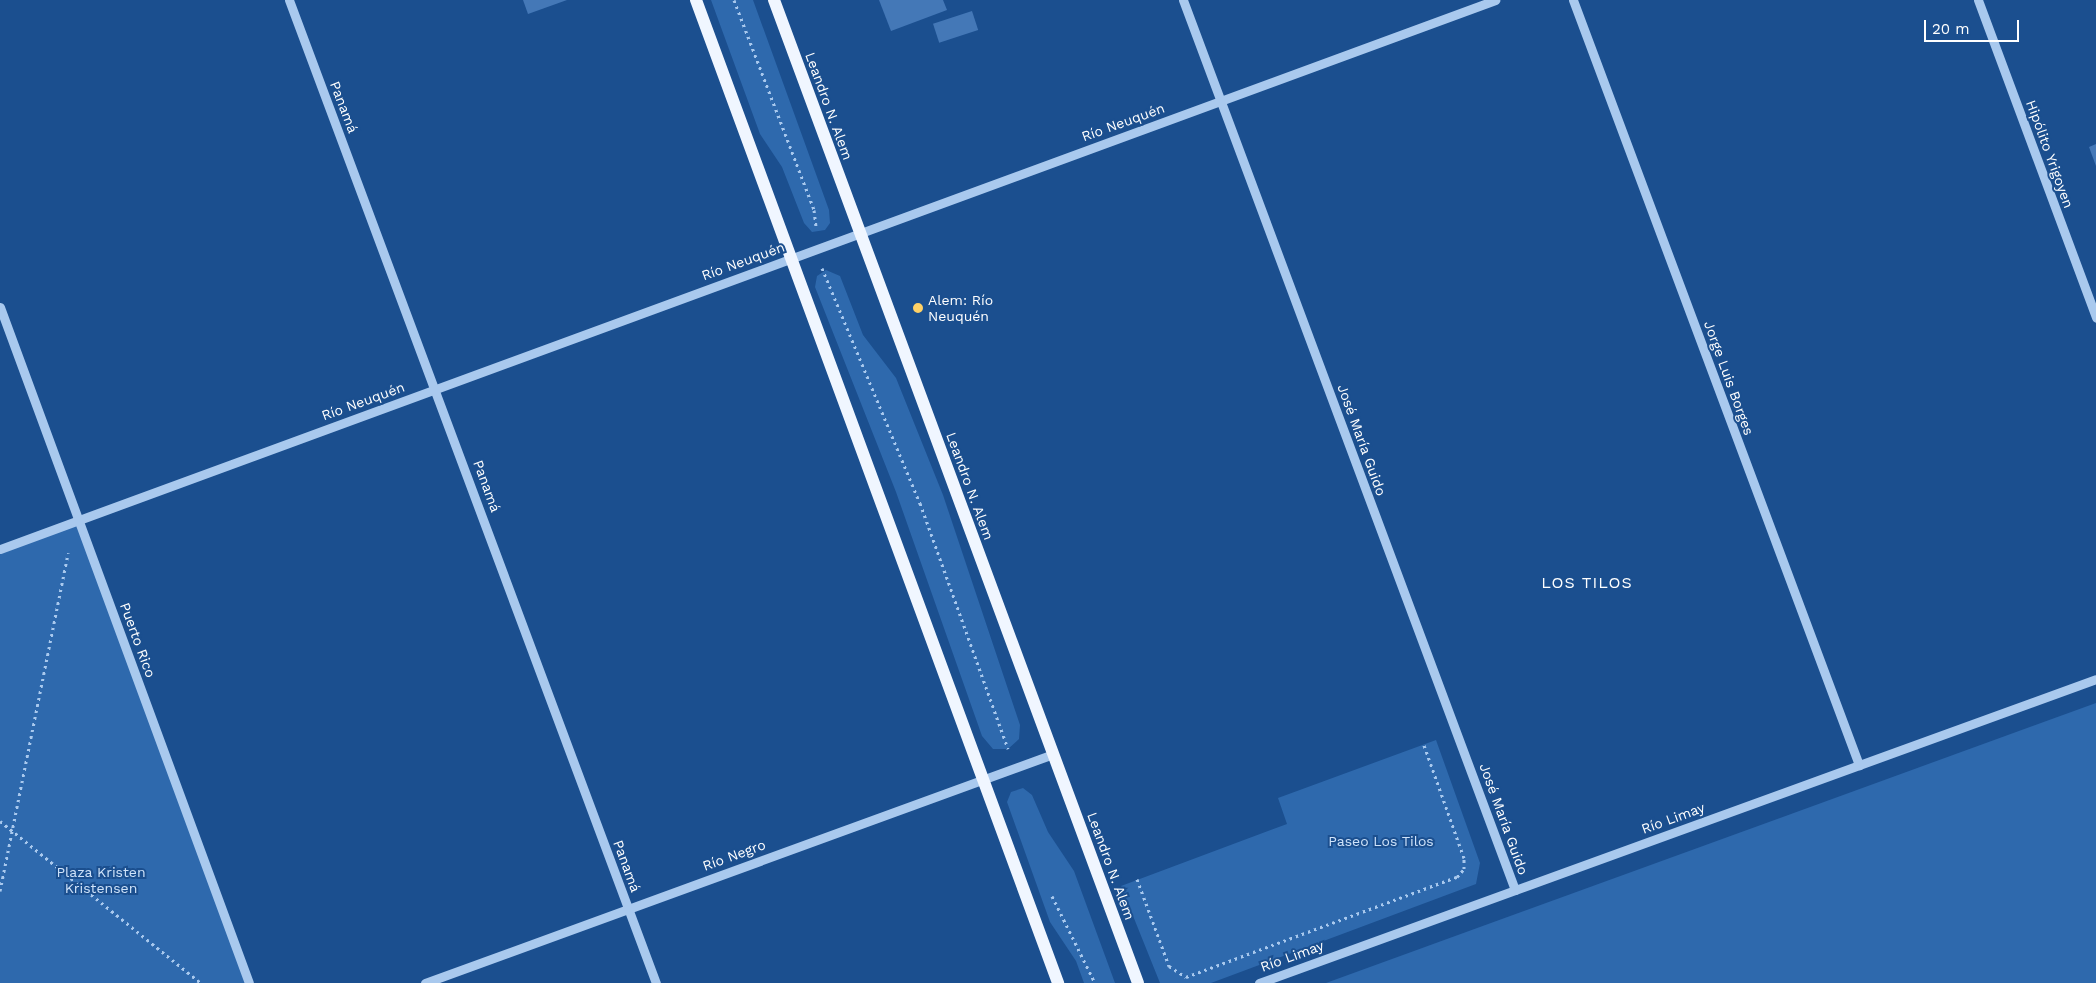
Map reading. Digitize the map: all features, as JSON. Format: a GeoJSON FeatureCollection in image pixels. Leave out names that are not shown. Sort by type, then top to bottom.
{"type":"FeatureCollection","features":[{"type":"Feature","properties":{"kind":"main road"},"geometry":{"type":"LineString","coordinates":[[696,0],[1058,983]]}},
{"type":"Feature","properties":{"kind":"main road","name":"Leandro N. Alem"},"geometry":{"type":"LineString","coordinates":[[774,0],[1138,983]]}},
{"type":"Feature","properties":{"kind":"street","name":"Panamá"},"geometry":{"type":"LineString","coordinates":[[289,0],[436,389],[656,983]]}},
{"type":"Feature","properties":{"kind":"street","name":"José María Guido"},"geometry":{"type":"LineString","coordinates":[[1183,0],[1515,890]]}},
{"type":"Feature","properties":{"kind":"street","name":"Río Neuquén"},"geometry":{"type":"LineString","coordinates":[[0,549],[1495,0]]}},
{"type":"Feature","properties":{"kind":"street","name":"Jorge Luis Borges"},"geometry":{"type":"LineString","coordinates":[[1573,0],[1859,765]]}},
{"type":"Feature","properties":{"kind":"street","name":"Hipólito Yrigoyen"},"geometry":{"type":"LineString","coordinates":[[1978,0],[2096,318]]}},
{"type":"Feature","properties":{"kind":"street","name":"Puerto Rico"},"geometry":{"type":"LineString","coordinates":[[0,307],[248,983]]}},
{"type":"Feature","properties":{"kind":"street","name":"Río Limay"},"geometry":{"type":"LineString","coordinates":[[1259,983],[2096,679]]}},
{"type":"Feature","properties":{"kind":"street","name":"Río Negro"},"geometry":{"type":"LineString","coordinates":[[425,983],[1053,754]]}},
{"type":"Feature","properties":{"kind":"path"},"geometry":{"type":"LineString","coordinates":[[734,0],[814,210],[817,232]]}},
{"type":"Feature","properties":{"kind":"path"},"geometry":{"type":"LineString","coordinates":[[823,271],[920,503],[1008,749]]}},
{"type":"Feature","properties":{"kind":"path"},"geometry":{"type":"LineString","coordinates":[[0,891],[70,541]]}},
{"type":"Feature","properties":{"kind":"path"},"geometry":{"type":"LineString","coordinates":[[1138,879],[1169,966],[1186,976],[1457,877],[1464,869],[1464,858],[1424,745]]}},
{"type":"Feature","properties":{"kind":"path"},"geometry":{"type":"LineString","coordinates":[[0,821],[201,983]]}},
{"type":"Feature","properties":{"kind":"path"},"geometry":{"type":"LineString","coordinates":[[1049,889],[1095,983]]}},
{"type":"Feature","properties":{"kind":"green space"},"geometry":{"type":"Polygon","coordinates":[[[711,0],[753,0],[829,210],[830,223],[825,230],[812,232],[804,223],[782,167],[760,134],[711,0]]]}},
{"type":"Feature","properties":{"kind":"green space"},"geometry":{"type":"Polygon","coordinates":[[[826,270],[840,276],[863,335],[896,378],[943,495],[1020,725],[1019,739],[1008,749],[993,749],[982,736],[896,492],[815,287],[817,276],[826,270]]]}},
{"type":"Feature","properties":{"kind":"green space","name":"Plaza Kristen Kristensen"},"geometry":{"type":"Polygon","coordinates":[[[78,521],[246,983],[0,983],[0,550],[78,521]]]}},
{"type":"Feature","properties":{"kind":"green space"},"geometry":{"type":"Polygon","coordinates":[[[2096,703],[2096,983],[1326,983],[2096,703]]]}},
{"type":"Feature","properties":{"kind":"green space","name":"Paseo Los Tilos"},"geometry":{"type":"Polygon","coordinates":[[[1436,740],[1480,863],[1476,884],[1211,983],[1160,983],[1121,886],[1287,824],[1278,798],[1436,740]]]}},
{"type":"Feature","properties":{"kind":"green space"},"geometry":{"type":"Polygon","coordinates":[[[1023,788],[1032,795],[1048,832],[1074,871],[1115,983],[1084,983],[1076,961],[1050,922],[1007,802],[1011,792],[1023,788]]]}},
{"type":"Feature","properties":{"kind":"building"},"geometry":{"type":"Polygon","coordinates":[[[523,0],[567,0],[528,14],[523,0]]]}},
{"type":"Feature","properties":{"kind":"building"},"geometry":{"type":"Polygon","coordinates":[[[879,0],[943,0],[947,10],[891,31],[879,0]]]}},
{"type":"Feature","properties":{"kind":"building"},"geometry":{"type":"Polygon","coordinates":[[[972,11],[978,30],[939,43],[933,24],[972,11]]]}},
{"type":"Feature","properties":{"kind":"building"},"geometry":{"type":"Polygon","coordinates":[[[2096,144],[2096,166],[2089,147],[2096,144]]]}},
{"type":"Feature","properties":{"kind":"place","name":"Alem: Río Neuquén"},"geometry":{"type":"Point","coordinates":[918,308]}},
{"type":"Feature","properties":{"kind":"district","name":"LOS TILOS"},"geometry":{"type":"Point","coordinates":[1587,583]}}]}
